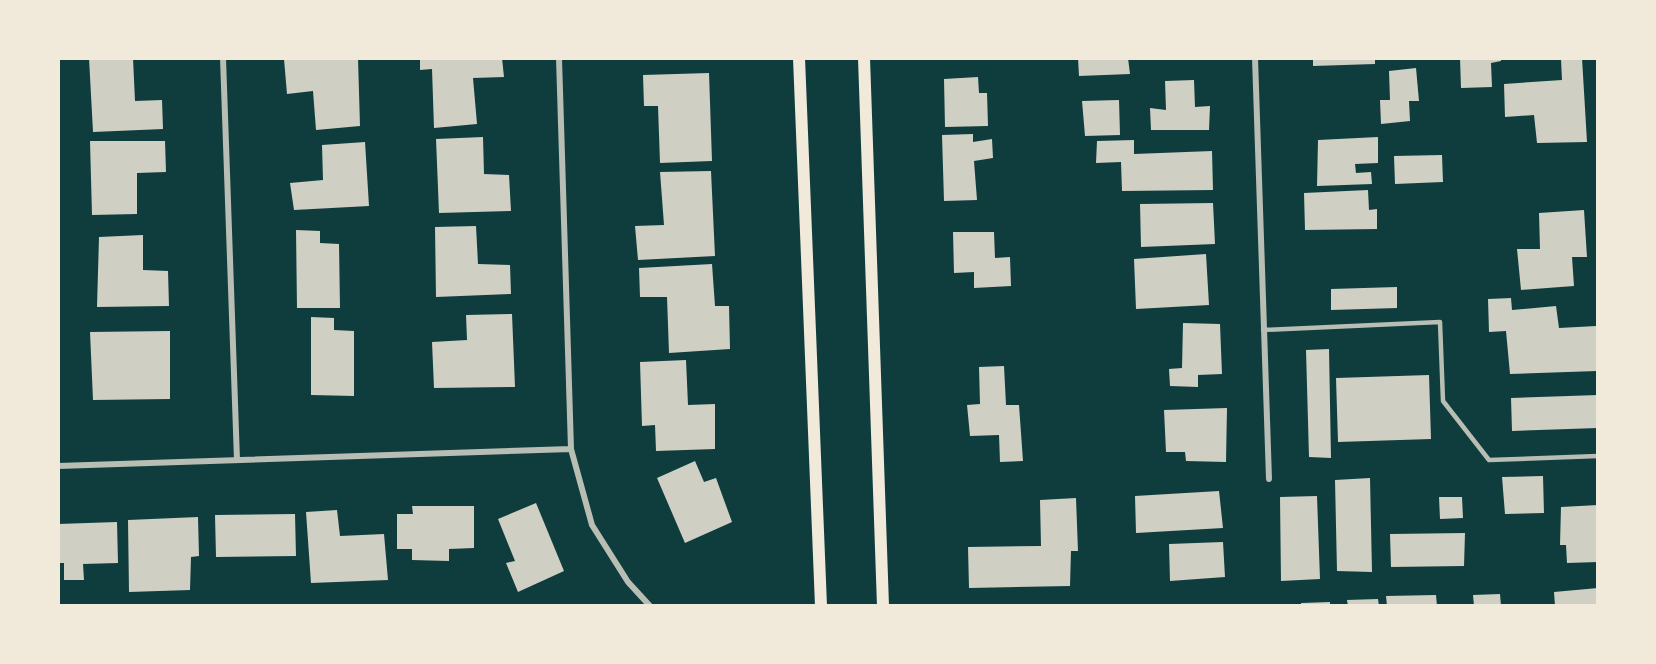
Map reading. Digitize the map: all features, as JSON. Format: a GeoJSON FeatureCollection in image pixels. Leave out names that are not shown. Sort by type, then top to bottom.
{"type":"FeatureCollection","features":[{"type":"Feature","properties":{"kind":"main road"},"geometry":{"type":"LineString","coordinates":[[799,58],[821,606]]}},
{"type":"Feature","properties":{"kind":"main road"},"geometry":{"type":"LineString","coordinates":[[864,58],[883,606]]}},
{"type":"Feature","properties":{"kind":"street"},"geometry":{"type":"LineString","coordinates":[[223,58],[237,460]]}},
{"type":"Feature","properties":{"kind":"street"},"geometry":{"type":"LineString","coordinates":[[559,58],[571,449],[592,525],[628,582],[650,606]]}},
{"type":"Feature","properties":{"kind":"street"},"geometry":{"type":"LineString","coordinates":[[1255,58],[1269,479]]}},
{"type":"Feature","properties":{"kind":"street"},"geometry":{"type":"LineString","coordinates":[[58,466],[571,449]]}},
{"type":"Feature","properties":{"kind":"lane"},"geometry":{"type":"LineString","coordinates":[[1263,330],[1440,322],[1443,401],[1490,460],[1598,456]]}},
{"type":"Feature","properties":{"kind":"building"},"geometry":{"type":"Polygon","coordinates":[[[89,58],[133,58],[135,101],[162,100],[163,129],[93,132],[89,58]]]}},
{"type":"Feature","properties":{"kind":"building"},"geometry":{"type":"Polygon","coordinates":[[[358,58],[360,126],[316,130],[313,91],[287,94],[284,59],[358,58]]]}},
{"type":"Feature","properties":{"kind":"building"},"geometry":{"type":"Polygon","coordinates":[[[420,58],[502,58],[504,77],[473,78],[477,124],[434,128],[432,69],[420,70],[420,58]]]}},
{"type":"Feature","properties":{"kind":"building"},"geometry":{"type":"Polygon","coordinates":[[[1078,58],[1128,58],[1130,74],[1079,76],[1078,58]]]}},
{"type":"Feature","properties":{"kind":"building"},"geometry":{"type":"Polygon","coordinates":[[[1313,58],[1375,58],[1375,64],[1313,66],[1313,58]]]}},
{"type":"Feature","properties":{"kind":"building"},"geometry":{"type":"Polygon","coordinates":[[[1460,58],[1501,58],[1501,61],[1491,63],[1492,87],[1461,88],[1460,58]]]}},
{"type":"Feature","properties":{"kind":"building"},"geometry":{"type":"Polygon","coordinates":[[[1582,58],[1587,142],[1537,143],[1534,115],[1505,117],[1504,84],[1562,80],[1561,59],[1582,58]]]}},
{"type":"Feature","properties":{"kind":"building"},"geometry":{"type":"Polygon","coordinates":[[[1416,68],[1419,101],[1409,101],[1410,121],[1381,124],[1380,100],[1390,100],[1389,71],[1416,68]]]}},
{"type":"Feature","properties":{"kind":"building"},"geometry":{"type":"Polygon","coordinates":[[[709,73],[712,161],[660,163],[658,106],[644,106],[643,75],[709,73]]]}},
{"type":"Feature","properties":{"kind":"building"},"geometry":{"type":"Polygon","coordinates":[[[978,77],[979,93],[987,93],[988,126],[945,127],[944,79],[978,77]]]}},
{"type":"Feature","properties":{"kind":"building"},"geometry":{"type":"Polygon","coordinates":[[[1194,80],[1195,107],[1210,106],[1209,130],[1151,130],[1150,108],[1166,110],[1165,81],[1194,80]]]}},
{"type":"Feature","properties":{"kind":"building"},"geometry":{"type":"Polygon","coordinates":[[[1119,100],[1120,135],[1085,136],[1082,101],[1119,100]]]}},
{"type":"Feature","properties":{"kind":"building"},"geometry":{"type":"Polygon","coordinates":[[[973,134],[973,142],[992,139],[993,158],[974,161],[977,200],[944,201],[942,135],[973,134]]]}},
{"type":"Feature","properties":{"kind":"building"},"geometry":{"type":"Polygon","coordinates":[[[483,137],[484,174],[509,175],[511,211],[439,213],[436,139],[483,137]]]}},
{"type":"Feature","properties":{"kind":"building"},"geometry":{"type":"Polygon","coordinates":[[[1378,137],[1378,163],[1355,164],[1356,173],[1371,172],[1372,184],[1317,186],[1318,140],[1378,137]]]}},
{"type":"Feature","properties":{"kind":"building"},"geometry":{"type":"Polygon","coordinates":[[[1134,140],[1134,154],[1212,151],[1213,190],[1122,191],[1121,162],[1096,163],[1097,141],[1134,140]]]}},
{"type":"Feature","properties":{"kind":"building"},"geometry":{"type":"Polygon","coordinates":[[[90,141],[165,141],[166,172],[137,173],[137,214],[92,215],[90,141]]]}},
{"type":"Feature","properties":{"kind":"building"},"geometry":{"type":"Polygon","coordinates":[[[365,142],[369,206],[294,210],[290,183],[323,180],[322,145],[365,142]]]}},
{"type":"Feature","properties":{"kind":"building"},"geometry":{"type":"Polygon","coordinates":[[[1442,155],[1443,182],[1395,184],[1394,156],[1442,155]]]}},
{"type":"Feature","properties":{"kind":"building"},"geometry":{"type":"Polygon","coordinates":[[[711,171],[715,256],[638,260],[635,226],[664,225],[660,172],[711,171]]]}},
{"type":"Feature","properties":{"kind":"building"},"geometry":{"type":"Polygon","coordinates":[[[1368,190],[1369,210],[1377,209],[1377,229],[1305,230],[1304,193],[1368,190]]]}},
{"type":"Feature","properties":{"kind":"building"},"geometry":{"type":"Polygon","coordinates":[[[1213,203],[1215,244],[1141,247],[1140,204],[1213,203]]]}},
{"type":"Feature","properties":{"kind":"building"},"geometry":{"type":"Polygon","coordinates":[[[1584,210],[1587,257],[1572,257],[1574,286],[1521,290],[1517,249],[1540,249],[1539,213],[1584,210]]]}},
{"type":"Feature","properties":{"kind":"building"},"geometry":{"type":"Polygon","coordinates":[[[476,226],[478,264],[510,265],[511,294],[436,297],[435,227],[476,226]]]}},
{"type":"Feature","properties":{"kind":"building"},"geometry":{"type":"Polygon","coordinates":[[[296,230],[320,231],[320,243],[339,244],[340,308],[297,308],[296,230]]]}},
{"type":"Feature","properties":{"kind":"building"},"geometry":{"type":"Polygon","coordinates":[[[953,232],[994,232],[995,258],[1010,257],[1011,286],[974,288],[974,272],[954,273],[953,232]]]}},
{"type":"Feature","properties":{"kind":"building"},"geometry":{"type":"Polygon","coordinates":[[[143,235],[143,270],[168,271],[169,306],[97,307],[99,237],[143,235]]]}},
{"type":"Feature","properties":{"kind":"building"},"geometry":{"type":"Polygon","coordinates":[[[1206,254],[1209,305],[1136,309],[1134,259],[1206,254]]]}},
{"type":"Feature","properties":{"kind":"building"},"geometry":{"type":"Polygon","coordinates":[[[712,264],[715,306],[729,306],[730,349],[669,353],[667,297],[640,297],[639,268],[712,264]]]}},
{"type":"Feature","properties":{"kind":"building"},"geometry":{"type":"Polygon","coordinates":[[[1397,287],[1397,308],[1331,310],[1331,289],[1397,287]]]}},
{"type":"Feature","properties":{"kind":"building"},"geometry":{"type":"Polygon","coordinates":[[[1511,298],[1512,310],[1556,306],[1559,328],[1596,326],[1597,371],[1510,374],[1506,331],[1489,332],[1488,299],[1511,298]]]}},
{"type":"Feature","properties":{"kind":"building"},"geometry":{"type":"Polygon","coordinates":[[[512,314],[515,387],[434,388],[432,342],[467,340],[466,315],[512,314]]]}},
{"type":"Feature","properties":{"kind":"building"},"geometry":{"type":"Polygon","coordinates":[[[311,317],[334,318],[334,330],[354,331],[354,396],[311,395],[311,317]]]}},
{"type":"Feature","properties":{"kind":"building"},"geometry":{"type":"Polygon","coordinates":[[[1183,323],[1220,324],[1222,374],[1198,375],[1198,387],[1170,386],[1169,369],[1182,368],[1183,323]]]}},
{"type":"Feature","properties":{"kind":"building"},"geometry":{"type":"Polygon","coordinates":[[[170,331],[170,399],[93,400],[90,332],[170,331]]]}},
{"type":"Feature","properties":{"kind":"building"},"geometry":{"type":"Polygon","coordinates":[[[1329,349],[1331,458],[1309,457],[1306,350],[1329,349]]]}},
{"type":"Feature","properties":{"kind":"building"},"geometry":{"type":"Polygon","coordinates":[[[686,360],[688,405],[715,404],[715,449],[656,451],[655,425],[642,426],[640,362],[686,360]]]}},
{"type":"Feature","properties":{"kind":"building"},"geometry":{"type":"Polygon","coordinates":[[[1004,366],[1006,405],[1019,405],[1023,461],[1000,462],[999,435],[970,436],[967,405],[980,404],[979,367],[1004,366]]]}},
{"type":"Feature","properties":{"kind":"building"},"geometry":{"type":"Polygon","coordinates":[[[1429,375],[1431,439],[1338,442],[1336,378],[1429,375]]]}},
{"type":"Feature","properties":{"kind":"building"},"geometry":{"type":"Polygon","coordinates":[[[1598,395],[1598,428],[1512,431],[1511,398],[1598,395]]]}},
{"type":"Feature","properties":{"kind":"building"},"geometry":{"type":"Polygon","coordinates":[[[1227,408],[1226,462],[1186,461],[1185,452],[1166,452],[1164,410],[1227,408]]]}},
{"type":"Feature","properties":{"kind":"building"},"geometry":{"type":"Polygon","coordinates":[[[695,461],[704,482],[716,478],[732,522],[685,543],[657,478],[695,461]]]}},
{"type":"Feature","properties":{"kind":"building"},"geometry":{"type":"Polygon","coordinates":[[[1543,476],[1544,513],[1505,514],[1502,477],[1543,476]]]}},
{"type":"Feature","properties":{"kind":"building"},"geometry":{"type":"Polygon","coordinates":[[[1370,478],[1372,572],[1337,571],[1335,480],[1370,478]]]}},
{"type":"Feature","properties":{"kind":"building"},"geometry":{"type":"Polygon","coordinates":[[[1219,491],[1223,528],[1136,533],[1135,496],[1219,491]]]}},
{"type":"Feature","properties":{"kind":"building"},"geometry":{"type":"Polygon","coordinates":[[[1317,496],[1320,579],[1281,581],[1280,497],[1317,496]]]}},
{"type":"Feature","properties":{"kind":"building"},"geometry":{"type":"Polygon","coordinates":[[[1439,497],[1462,497],[1463,518],[1440,519],[1439,497]]]}},
{"type":"Feature","properties":{"kind":"building"},"geometry":{"type":"Polygon","coordinates":[[[1076,498],[1078,551],[1071,551],[1070,586],[969,588],[968,547],[1041,546],[1040,500],[1076,498]]]}},
{"type":"Feature","properties":{"kind":"building"},"geometry":{"type":"Polygon","coordinates":[[[536,503],[564,571],[518,592],[506,563],[515,561],[498,519],[536,503]]]}},
{"type":"Feature","properties":{"kind":"building"},"geometry":{"type":"Polygon","coordinates":[[[1598,505],[1598,562],[1567,563],[1566,545],[1560,545],[1561,507],[1598,505]]]}},
{"type":"Feature","properties":{"kind":"building"},"geometry":{"type":"Polygon","coordinates":[[[412,506],[474,506],[474,548],[449,549],[449,561],[412,560],[412,549],[397,549],[397,514],[413,514],[412,506]]]}},
{"type":"Feature","properties":{"kind":"building"},"geometry":{"type":"Polygon","coordinates":[[[337,510],[340,536],[384,534],[388,580],[311,583],[306,512],[337,510]]]}},
{"type":"Feature","properties":{"kind":"building"},"geometry":{"type":"Polygon","coordinates":[[[295,514],[296,556],[216,557],[215,515],[295,514]]]}},
{"type":"Feature","properties":{"kind":"building"},"geometry":{"type":"Polygon","coordinates":[[[198,517],[199,556],[191,557],[190,590],[129,592],[128,520],[198,517]]]}},
{"type":"Feature","properties":{"kind":"building"},"geometry":{"type":"Polygon","coordinates":[[[117,522],[118,563],[83,564],[84,580],[64,580],[64,563],[58,563],[58,524],[117,522]]]}},
{"type":"Feature","properties":{"kind":"building"},"geometry":{"type":"Polygon","coordinates":[[[1465,533],[1464,566],[1391,567],[1390,534],[1465,533]]]}},
{"type":"Feature","properties":{"kind":"building"},"geometry":{"type":"Polygon","coordinates":[[[1223,542],[1225,577],[1170,581],[1169,544],[1223,542]]]}},
{"type":"Feature","properties":{"kind":"building"},"geometry":{"type":"Polygon","coordinates":[[[1598,588],[1598,606],[1555,606],[1554,592],[1598,588]]]}},
{"type":"Feature","properties":{"kind":"building"},"geometry":{"type":"Polygon","coordinates":[[[1500,594],[1501,606],[1474,606],[1473,595],[1500,594]]]}},
{"type":"Feature","properties":{"kind":"building"},"geometry":{"type":"Polygon","coordinates":[[[1436,595],[1437,606],[1387,606],[1386,596],[1436,595]]]}},
{"type":"Feature","properties":{"kind":"building"},"geometry":{"type":"Polygon","coordinates":[[[1378,599],[1379,606],[1348,606],[1347,600],[1378,599]]]}},
{"type":"Feature","properties":{"kind":"building"},"geometry":{"type":"Polygon","coordinates":[[[1330,602],[1330,606],[1301,606],[1301,603],[1330,602]]]}}]}
